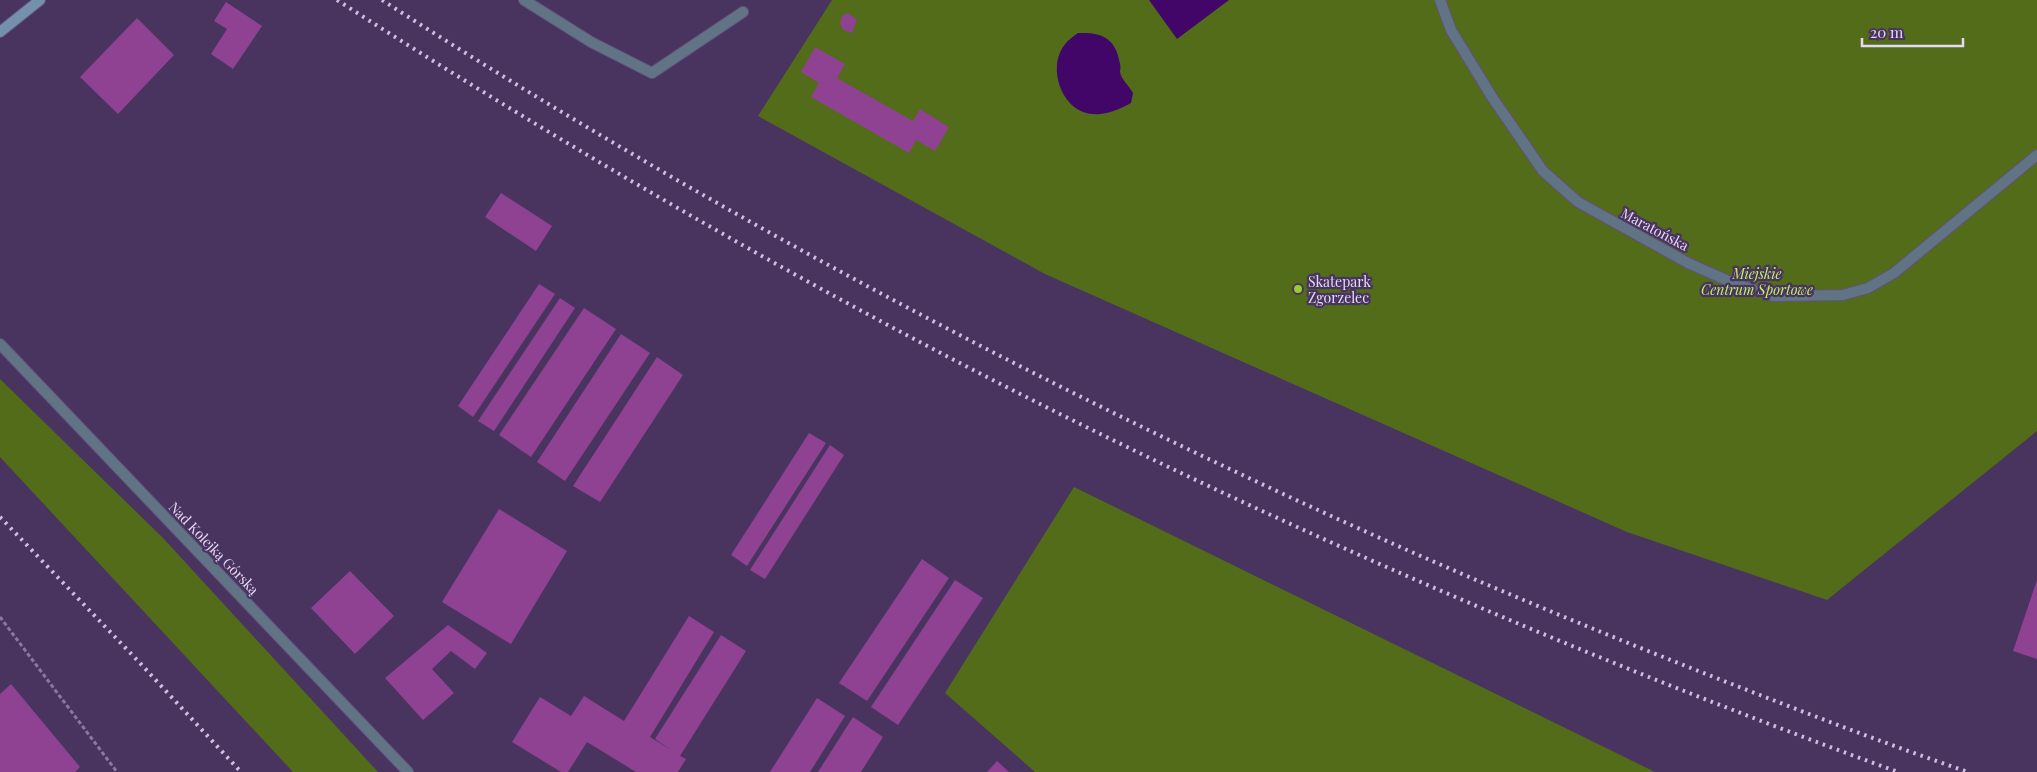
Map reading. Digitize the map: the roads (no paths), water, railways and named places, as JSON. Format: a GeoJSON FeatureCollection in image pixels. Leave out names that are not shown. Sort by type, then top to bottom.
{"type":"FeatureCollection","features":[{"type":"Feature","properties":{"kind":"main road"},"geometry":{"type":"LineString","coordinates":[[0,32],[40,0]]}},
{"type":"Feature","properties":{"kind":"street"},"geometry":{"type":"LineString","coordinates":[[524,0],[591,42],[652,72],[743,12]]}},
{"type":"Feature","properties":{"kind":"street","name":"Maratońska"},"geometry":{"type":"LineString","coordinates":[[1440,0],[1451,30],[1492,97],[1543,171],[1578,202],[1638,237],[1688,263],[1733,283],[1773,296],[1843,294],[1868,288],[1894,273],[2037,155]]}},
{"type":"Feature","properties":{"kind":"street","name":"Nad Kolejką Górską"},"geometry":{"type":"LineString","coordinates":[[0,344],[408,772]]}},
{"type":"Feature","properties":{"kind":"railway"},"geometry":{"type":"LineString","coordinates":[[337,0],[423,55],[685,212],[863,312],[1044,406],[1253,507],[1466,601],[1681,690],[1898,772]]}},
{"type":"Feature","properties":{"kind":"railway"},"geometry":{"type":"LineString","coordinates":[[382,0],[505,77],[756,225],[884,295],[1143,427],[1274,490],[1538,606],[1786,705],[1968,772]]}},
{"type":"Feature","properties":{"kind":"railway"},"geometry":{"type":"LineString","coordinates":[[0,517],[241,772]]}},
{"type":"Feature","properties":{"kind":"place","name":"Skatepark Zgorzelec"},"geometry":{"type":"Point","coordinates":[1298,289]}},
{"type":"Feature","properties":{"kind":"park label","name":"Miejskie Centrum Sportowe"},"geometry":{"type":"Point","coordinates":[1757,282]}}]}
